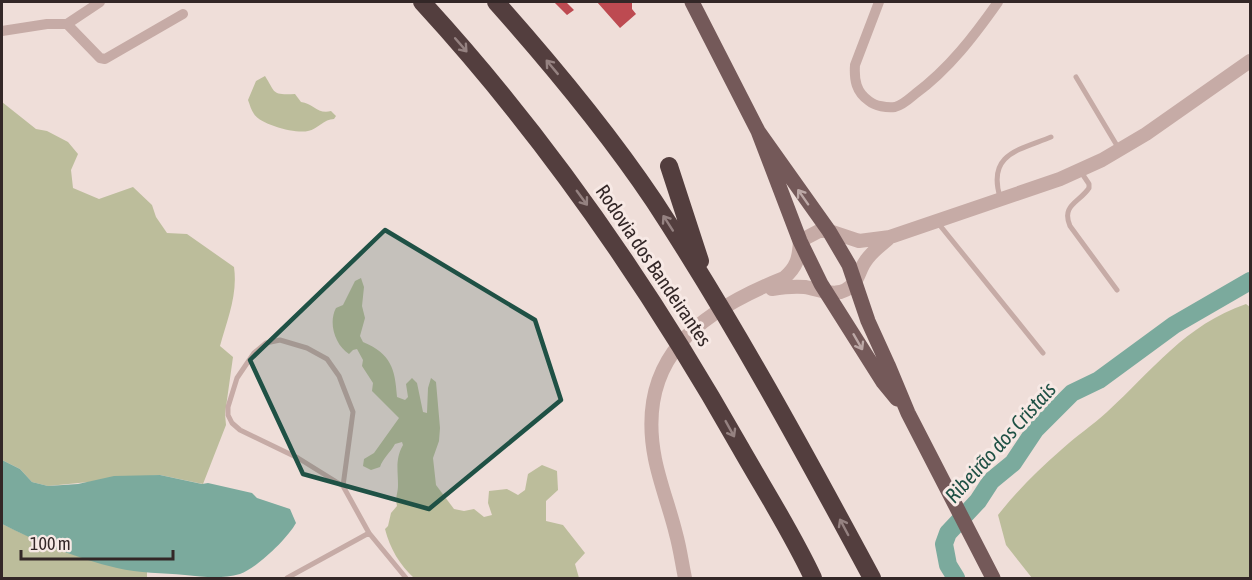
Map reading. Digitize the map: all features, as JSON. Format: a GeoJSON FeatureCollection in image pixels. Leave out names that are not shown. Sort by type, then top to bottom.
{"type":"FeatureCollection","features":[{"type":"Feature","properties":{"kind":"highway","name":"Rodovia dos Bandeirantes"},"geometry":{"type":"LineString","coordinates":[[422,2],[495,84],[548,150],[603,227],[701,378],[813,579]]}},
{"type":"Feature","properties":{"kind":"highway","name":"Rodovia dos Bandeirantes"},"geometry":{"type":"LineString","coordinates":[[496,2],[579,99],[652,200],[743,344],[872,579]]}},
{"type":"Feature","properties":{"kind":"highway"},"geometry":{"type":"LineString","coordinates":[[669,166],[709,288]]}},
{"type":"Feature","properties":{"kind":"main road"},"geometry":{"type":"LineString","coordinates":[[692,2],[758,131],[800,241],[827,293],[883,382],[908,413]]}},
{"type":"Feature","properties":{"kind":"main road"},"geometry":{"type":"LineString","coordinates":[[758,131],[829,231],[849,265],[868,321],[908,413],[993,579]]}},
{"type":"Feature","properties":{"kind":"street"},"geometry":{"type":"LineString","coordinates":[[2,31],[47,24],[67,24],[100,2]]}},
{"type":"Feature","properties":{"kind":"street"},"geometry":{"type":"LineString","coordinates":[[879,2],[855,65],[854,75],[856,86],[862,96],[874,105],[895,107],[921,90],[944,69],[966,45],[998,2]]}},
{"type":"Feature","properties":{"kind":"street"},"geometry":{"type":"LineString","coordinates":[[67,24],[100,58],[105,59],[183,14]]}},
{"type":"Feature","properties":{"kind":"street"},"geometry":{"type":"LineString","coordinates":[[685,579],[676,535],[655,460],[651,434],[651,409],[654,389],[664,366],[686,337],[710,316],[792,272],[799,258],[800,241],[819,231],[829,231],[860,241],[890,237],[1080,171],[1171,118],[1251,61]]}},
{"type":"Feature","properties":{"kind":"street"},"geometry":{"type":"LineString","coordinates":[[753,292],[787,286],[827,293],[842,292],[855,282],[864,262],[872,252],[890,237]]}},
{"type":"Feature","properties":{"kind":"lane"},"geometry":{"type":"LineString","coordinates":[[1076,76],[1119,150]]}},
{"type":"Feature","properties":{"kind":"lane"},"geometry":{"type":"LineString","coordinates":[[1000,199],[995,180],[1003,161],[1011,153],[1051,137]]}},
{"type":"Feature","properties":{"kind":"lane"},"geometry":{"type":"LineString","coordinates":[[1080,171],[1089,184],[1089,188],[1069,208],[1067,219],[1117,290]]}},
{"type":"Feature","properties":{"kind":"lane"},"geometry":{"type":"LineString","coordinates":[[937,222],[1043,353]]}},
{"type":"Feature","properties":{"kind":"lane"},"geometry":{"type":"LineString","coordinates":[[343,486],[353,412],[339,376],[327,359],[307,348],[280,340],[266,343],[254,353],[237,378],[228,407],[228,416],[232,423],[240,430],[298,458],[343,486],[369,533],[406,579]]}},
{"type":"Feature","properties":{"kind":"lane"},"geometry":{"type":"LineString","coordinates":[[287,579],[369,533]]}},
{"type":"Feature","properties":{"kind":"highlighted area"},"geometry":{"type":"Polygon","coordinates":[[[385,230],[535,320],[561,400],[429,509],[303,474],[250,360],[385,230]]]}},
{"type":"Feature","properties":{"kind":"green space"},"geometry":{"type":"Polygon","coordinates":[[[265,76],[275,92],[295,94],[301,102],[319,110],[331,111],[336,116],[312,130],[303,132],[279,128],[264,122],[254,114],[248,100],[256,81],[265,76]]]}},
{"type":"Feature","properties":{"kind":"green space"},"geometry":{"type":"Polygon","coordinates":[[[2,102],[36,129],[47,131],[68,142],[78,154],[71,170],[73,188],[99,199],[133,187],[152,205],[156,217],[167,233],[187,234],[234,267],[233,297],[220,346],[233,357],[225,414],[226,425],[203,484],[160,475],[48,486],[32,482],[20,469],[2,460],[2,102]]]}},
{"type":"Feature","properties":{"kind":"green space"},"geometry":{"type":"Polygon","coordinates":[[[361,278],[364,287],[362,306],[365,318],[360,336],[363,342],[380,352],[390,363],[395,378],[397,397],[405,400],[408,397],[406,384],[412,378],[417,383],[423,412],[427,413],[428,388],[431,378],[436,382],[440,428],[439,441],[433,458],[436,485],[454,509],[464,511],[474,509],[484,517],[492,515],[488,503],[489,491],[507,489],[518,495],[525,490],[528,474],[542,465],[557,471],[558,490],[546,501],[546,521],[563,525],[585,553],[575,564],[579,578],[414,578],[404,568],[393,550],[385,529],[391,513],[397,506],[398,465],[402,442],[395,444],[380,467],[371,470],[363,466],[364,459],[374,453],[399,418],[372,391],[373,383],[362,366],[363,360],[357,349],[349,354],[344,350],[333,327],[336,308],[343,305],[355,281],[361,278]]]}},
{"type":"Feature","properties":{"kind":"green space"},"geometry":{"type":"Polygon","coordinates":[[[1246,304],[1250,307],[1250,578],[1032,578],[1006,545],[998,515],[1044,465],[1107,412],[1187,336],[1224,313],[1246,304]]]}},
{"type":"Feature","properties":{"kind":"green space"},"geometry":{"type":"Polygon","coordinates":[[[2,524],[90,560],[147,571],[147,578],[2,578],[2,524]]]}},
{"type":"Feature","properties":{"kind":"water"},"geometry":{"type":"Polygon","coordinates":[[[2,460],[20,469],[32,482],[48,486],[78,484],[114,476],[160,475],[202,484],[208,483],[252,493],[257,498],[290,509],[296,523],[271,552],[255,566],[240,574],[206,577],[117,568],[58,549],[2,524],[2,460]]]}},
{"type":"Feature","properties":{"kind":"building"},"geometry":{"type":"Polygon","coordinates":[[[554,2],[566,2],[574,10],[567,15],[554,2]]]}},
{"type":"Feature","properties":{"kind":"building"},"geometry":{"type":"Polygon","coordinates":[[[597,2],[632,2],[632,9],[636,14],[620,28],[597,2]]]}},
{"type":"Feature","properties":{"kind":"waterway","name":"Ribeirão dos Cristais"},"geometry":{"type":"LineString","coordinates":[[956,578],[948,565],[944,544],[948,533],[978,501],[991,481],[1013,463],[1035,430],[1072,393],[1099,380],[1174,325],[1250,281]]}}]}
